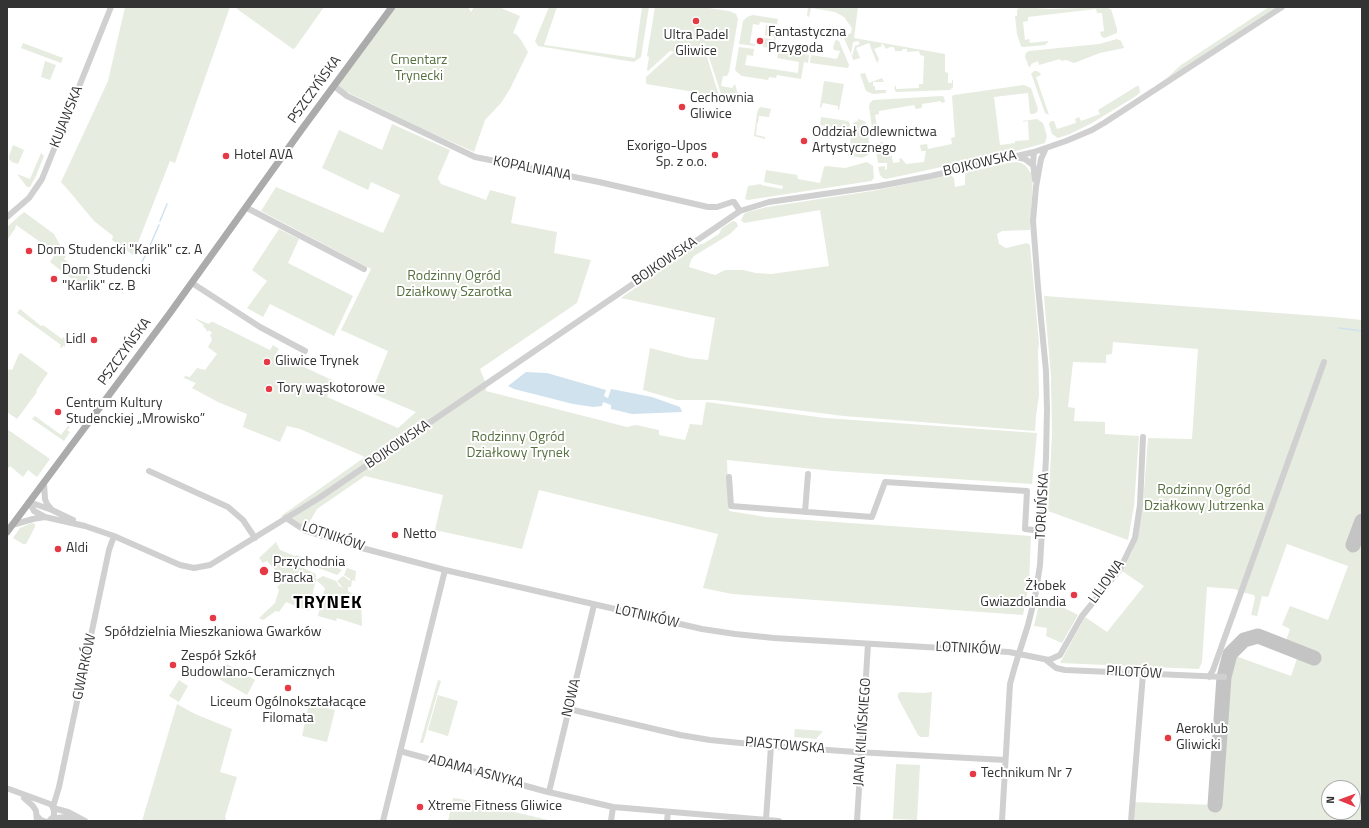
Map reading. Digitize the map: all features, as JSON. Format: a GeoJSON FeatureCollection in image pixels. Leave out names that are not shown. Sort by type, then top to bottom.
{"type":"FeatureCollection","features":[{"type":"Feature","properties":{"kind":"main road","name":"PSZCZYŃSKA"},"geometry":{"type":"LineString","coordinates":[[7,532],[192,283],[392,7]]}},
{"type":"Feature","properties":{"kind":"street","name":"KUJAWSKA"},"geometry":{"type":"LineString","coordinates":[[7,216],[29,198],[42,179],[111,7]]}},
{"type":"Feature","properties":{"kind":"street","name":"BOJKOWSKA"},"geometry":{"type":"LineString","coordinates":[[29,502],[34,511],[45,517],[85,526],[114,536],[180,565],[194,568],[210,565],[345,481],[740,211],[769,202],[879,186],[1034,152],[1079,136],[1104,123],[1282,7]]}},
{"type":"Feature","properties":{"kind":"street","name":"KOPALNIANA"},"geometry":{"type":"LineString","coordinates":[[334,86],[347,96],[475,157],[599,182],[704,207],[717,207],[734,202],[740,211]]}},
{"type":"Feature","properties":{"kind":"street","name":"TORUŃSKA"},"geometry":{"type":"LineString","coordinates":[[1002,821],[1009,690],[1014,666],[1028,625],[1035,597],[1040,565],[1047,409],[1046,371],[1034,239],[1034,216],[1036,187],[1042,155],[1046,148]]}},
{"type":"Feature","properties":{"kind":"street","name":"TORUŃSKA"},"geometry":{"type":"LineString","coordinates":[[1034,152],[1033,165],[1036,187]]}},
{"type":"Feature","properties":{"kind":"street"},"geometry":{"type":"LineString","coordinates":[[1034,152],[1038,157],[1040,165]]}},
{"type":"Feature","properties":{"kind":"street"},"geometry":{"type":"LineString","coordinates":[[1014,156],[1025,159],[1033,165]]}},
{"type":"Feature","properties":{"kind":"street"},"geometry":{"type":"LineString","coordinates":[[246,208],[364,269]]}},
{"type":"Feature","properties":{"kind":"street"},"geometry":{"type":"LineString","coordinates":[[192,283],[260,327],[305,351]]}},
{"type":"Feature","properties":{"kind":"street"},"geometry":{"type":"LineString","coordinates":[[1208,677],[1212,670],[1324,362]]}},
{"type":"Feature","properties":{"kind":"street","name":"LILIOWA"},"geometry":{"type":"LineString","coordinates":[[1046,660],[1053,659],[1060,654],[1082,616],[1120,569],[1135,538],[1140,505],[1143,437]]}},
{"type":"Feature","properties":{"kind":"street"},"geometry":{"type":"LineString","coordinates":[[149,471],[228,507],[243,520],[255,538]]}},
{"type":"Feature","properties":{"kind":"street"},"geometry":{"type":"LineString","coordinates":[[805,512],[808,474]]}},
{"type":"Feature","properties":{"kind":"street"},"geometry":{"type":"LineString","coordinates":[[729,477],[730,506],[872,517],[885,482],[1027,491],[1025,529],[1042,530]]}},
{"type":"Feature","properties":{"kind":"street"},"geometry":{"type":"LineString","coordinates":[[44,483],[45,499],[52,510]]}},
{"type":"Feature","properties":{"kind":"street","name":"BOJKOWSKA"},"geometry":{"type":"LineString","coordinates":[[29,502],[52,510],[85,526]]}},
{"type":"Feature","properties":{"kind":"street"},"geometry":{"type":"LineString","coordinates":[[12,525],[45,517]]}},
{"type":"Feature","properties":{"kind":"street","name":"LOTNIKÓW"},"geometry":{"type":"LineString","coordinates":[[286,518],[306,531],[358,547],[445,570],[673,623],[730,634],[868,644],[994,650],[1019,653]]}},
{"type":"Feature","properties":{"kind":"street","name":"GWARKÓW"},"geometry":{"type":"LineString","coordinates":[[49,820],[54,816],[53,808],[55,798],[59,787],[108,556],[114,536]]}},
{"type":"Feature","properties":{"kind":"street"},"geometry":{"type":"LineString","coordinates":[[383,821],[445,570]]}},
{"type":"Feature","properties":{"kind":"street","name":"NOWA"},"geometry":{"type":"LineString","coordinates":[[549,792],[594,605]]}},
{"type":"Feature","properties":{"kind":"street","name":"JANA KILIŃSKIEGO"},"geometry":{"type":"LineString","coordinates":[[857,821],[868,644]]}},
{"type":"Feature","properties":{"kind":"street"},"geometry":{"type":"LineString","coordinates":[[1019,653],[1046,660]]}},
{"type":"Feature","properties":{"kind":"street","name":"PILOTÓW"},"geometry":{"type":"LineString","coordinates":[[1046,660],[1053,666],[1062,670],[1224,678]]}},
{"type":"Feature","properties":{"kind":"street"},"geometry":{"type":"LineString","coordinates":[[1131,821],[1143,674]]}},
{"type":"Feature","properties":{"kind":"street","name":"PIASTOWSKA"},"geometry":{"type":"LineString","coordinates":[[569,709],[680,735],[710,740],[771,746],[1005,760]]}},
{"type":"Feature","properties":{"kind":"street"},"geometry":{"type":"LineString","coordinates":[[766,820],[771,746]]}},
{"type":"Feature","properties":{"kind":"street","name":"ADAMA ASNYKA"},"geometry":{"type":"LineString","coordinates":[[400,751],[549,792],[613,807],[741,820],[779,821]]}},
{"type":"Feature","properties":{"kind":"street"},"geometry":{"type":"LineString","coordinates":[[8,789],[50,804],[53,808],[68,812],[85,821]]}},
{"type":"Feature","properties":{"kind":"street"},"geometry":{"type":"LineString","coordinates":[[8,789],[29,802],[33,806],[36,816],[44,821]]}},
{"type":"Feature","properties":{"kind":"street"},"geometry":{"type":"LineString","coordinates":[[36,816],[38,806],[55,798]]}},
{"type":"Feature","properties":{"kind":"street"},"geometry":{"type":"LineString","coordinates":[[611,821],[613,807]]}},
{"type":"Feature","properties":{"kind":"street"},"geometry":{"type":"LineString","coordinates":[[667,821],[668,812]]}},
{"type":"Feature","properties":{"kind":"street"},"geometry":{"type":"LineString","coordinates":[[49,820],[64,817],[77,821]]}},
{"type":"Feature","properties":{"kind":"green space"},"geometry":{"type":"Polygon","coordinates":[[[125,7],[230,7],[175,163],[170,161],[133,255],[112,240],[113,236],[94,221],[61,182],[108,81],[125,7]]]}},
{"type":"Feature","properties":{"kind":"green space"},"geometry":{"type":"Polygon","coordinates":[[[237,7],[324,7],[293,49],[237,9],[237,7]]]}},
{"type":"Feature","properties":{"kind":"green space","name":"Cmentarz Trynecki"},"geometry":{"type":"Polygon","coordinates":[[[392,7],[468,7],[471,12],[474,7],[499,7],[520,16],[513,33],[521,40],[528,52],[510,89],[501,103],[485,120],[474,152],[337,87],[392,7]]]}},
{"type":"Feature","properties":{"kind":"green space"},"geometry":{"type":"Polygon","coordinates":[[[549,7],[557,7],[544,45],[635,58],[642,7],[649,7],[641,57],[634,62],[538,46],[535,41],[549,7]]]}},
{"type":"Feature","properties":{"kind":"green space"},"geometry":{"type":"Polygon","coordinates":[[[655,7],[702,7],[729,11],[736,14],[738,19],[729,72],[727,76],[723,76],[721,86],[732,88],[735,84],[739,99],[722,97],[709,57],[707,57],[719,96],[646,84],[646,77],[674,52],[670,51],[648,71],[647,70],[649,57],[647,56],[655,7]]]}},
{"type":"Feature","properties":{"kind":"green space"},"geometry":{"type":"Polygon","coordinates":[[[808,7],[858,7],[854,38],[945,54],[945,72],[948,73],[948,83],[952,83],[953,80],[953,87],[950,90],[896,92],[894,88],[896,85],[896,89],[919,88],[919,84],[923,84],[924,56],[920,55],[919,51],[907,52],[907,49],[903,49],[902,51],[895,51],[894,47],[886,49],[883,44],[881,44],[882,46],[874,49],[879,59],[877,63],[869,43],[856,48],[860,58],[853,60],[852,56],[855,46],[860,44],[858,41],[853,42],[851,54],[844,38],[851,33],[852,28],[844,17],[835,12],[811,8],[809,17],[807,16],[808,7]]]}},
{"type":"Feature","properties":{"kind":"green space"},"geometry":{"type":"Polygon","coordinates":[[[1020,7],[1049,9],[1109,7],[1109,9],[1111,9],[1117,33],[1104,38],[1101,36],[1100,32],[1104,31],[1102,13],[1097,13],[1096,9],[1028,17],[1028,21],[1023,22],[1025,40],[1029,39],[1030,43],[1048,42],[1045,45],[1023,47],[1021,46],[1017,34],[1015,16],[1017,16],[1017,10],[1020,7]]]}},
{"type":"Feature","properties":{"kind":"green space"},"geometry":{"type":"Polygon","coordinates":[[[1269,7],[1276,7],[1154,87],[1181,65],[1269,7]]]}},
{"type":"Feature","properties":{"kind":"green space"},"geometry":{"type":"Polygon","coordinates":[[[753,15],[778,19],[777,24],[760,22],[759,25],[753,24],[750,43],[755,44],[755,46],[739,44],[743,21],[747,17],[753,15]]]}},
{"type":"Feature","properties":{"kind":"green space"},"geometry":{"type":"Polygon","coordinates":[[[766,25],[777,27],[774,49],[763,47],[764,38],[774,40],[774,37],[765,35],[766,25]]]}},
{"type":"Feature","properties":{"kind":"green space"},"geometry":{"type":"Polygon","coordinates":[[[1117,39],[1121,41],[1124,48],[1100,53],[1074,63],[1066,60],[1061,61],[1060,59],[1039,65],[1038,61],[1031,64],[1029,67],[1025,57],[1026,53],[1029,51],[1099,44],[1117,39]]]}},
{"type":"Feature","properties":{"kind":"green space"},"geometry":{"type":"Polygon","coordinates":[[[835,41],[839,41],[849,65],[848,68],[810,63],[811,55],[837,59],[840,51],[834,50],[833,48],[835,41]]]}},
{"type":"Feature","properties":{"kind":"green space"},"geometry":{"type":"Polygon","coordinates":[[[23,43],[63,58],[61,63],[21,48],[23,43]]]}},
{"type":"Feature","properties":{"kind":"green space"},"geometry":{"type":"Polygon","coordinates":[[[739,47],[754,49],[753,56],[747,55],[745,65],[798,73],[799,62],[777,58],[779,50],[809,55],[808,63],[804,62],[801,79],[777,75],[776,78],[769,77],[768,80],[742,76],[735,70],[739,47]]]}},
{"type":"Feature","properties":{"kind":"green space"},"geometry":{"type":"Polygon","coordinates":[[[45,61],[56,65],[50,80],[41,77],[45,61]]]}},
{"type":"Feature","properties":{"kind":"green space"},"geometry":{"type":"Polygon","coordinates":[[[1034,71],[1037,71],[1041,75],[1036,77],[1049,115],[1045,113],[1031,74],[1034,71]]]}},
{"type":"Feature","properties":{"kind":"green space"},"geometry":{"type":"Polygon","coordinates":[[[865,73],[869,83],[882,78],[884,82],[873,82],[873,86],[875,86],[875,90],[886,90],[886,93],[873,94],[866,91],[860,74],[865,73]]]}},
{"type":"Feature","properties":{"kind":"green space"},"geometry":{"type":"Polygon","coordinates":[[[824,81],[844,84],[839,110],[838,106],[823,103],[821,108],[820,107],[824,81]]]}},
{"type":"Feature","properties":{"kind":"green space"},"geometry":{"type":"Polygon","coordinates":[[[1024,85],[1031,88],[1038,109],[1034,114],[1030,114],[1028,93],[994,97],[1000,145],[1015,143],[1015,141],[1029,140],[1028,121],[1023,121],[1037,119],[1043,123],[1047,136],[1045,143],[1020,150],[886,179],[880,175],[878,167],[885,166],[885,170],[887,169],[887,163],[878,163],[875,143],[877,143],[878,146],[881,146],[880,142],[883,142],[885,157],[892,156],[893,163],[900,162],[899,159],[901,158],[906,164],[924,162],[926,151],[921,151],[920,145],[927,144],[928,149],[952,144],[951,138],[955,137],[952,96],[1024,85]]]}},
{"type":"Feature","properties":{"kind":"green space"},"geometry":{"type":"Polygon","coordinates":[[[1139,86],[1140,92],[1136,96],[1092,123],[1058,138],[1052,134],[1049,124],[1051,121],[1054,121],[1057,129],[1076,123],[1075,119],[1079,117],[1081,121],[1100,114],[1098,110],[1139,86]]]}},
{"type":"Feature","properties":{"kind":"green space"},"geometry":{"type":"Polygon","coordinates":[[[944,97],[945,102],[941,103],[941,101],[922,104],[922,108],[916,109],[914,105],[879,111],[879,114],[875,115],[878,132],[881,131],[881,133],[879,136],[873,135],[869,106],[873,100],[944,97]]]}},
{"type":"Feature","properties":{"kind":"green space"},"geometry":{"type":"Polygon","coordinates":[[[761,107],[771,109],[769,117],[759,116],[757,123],[756,135],[765,137],[765,139],[754,136],[757,113],[761,107]]]}},
{"type":"Feature","properties":{"kind":"green space"},"geometry":{"type":"Polygon","coordinates":[[[821,117],[848,121],[850,124],[849,130],[820,125],[821,117]]]}},
{"type":"Feature","properties":{"kind":"green space"},"geometry":{"type":"Polygon","coordinates":[[[858,119],[866,123],[870,148],[868,155],[862,158],[848,155],[853,123],[858,121],[858,119]]]}},
{"type":"Feature","properties":{"kind":"green space"},"geometry":{"type":"Polygon","coordinates":[[[392,124],[450,150],[438,178],[441,184],[486,200],[490,190],[516,197],[511,223],[557,232],[554,253],[591,260],[577,303],[480,369],[486,384],[486,391],[627,427],[636,425],[659,430],[659,435],[685,440],[690,424],[702,425],[706,402],[825,418],[1037,433],[1032,484],[833,471],[727,460],[729,511],[766,517],[1031,536],[1029,584],[1023,615],[732,594],[703,588],[718,534],[539,490],[522,549],[435,530],[443,495],[365,476],[317,509],[306,528],[281,516],[365,457],[300,429],[287,426],[280,442],[243,427],[247,414],[218,402],[192,388],[196,383],[184,378],[185,376],[190,377],[197,368],[205,370],[217,354],[208,347],[212,340],[210,335],[212,333],[209,330],[208,332],[203,326],[204,325],[194,318],[209,324],[213,322],[270,350],[273,345],[279,349],[276,354],[334,381],[327,397],[398,428],[416,412],[371,393],[388,351],[341,330],[371,269],[261,211],[276,187],[383,233],[400,195],[371,182],[368,190],[322,168],[339,130],[382,150],[392,124]]]}},
{"type":"Feature","properties":{"kind":"green space"},"geometry":{"type":"Polygon","coordinates":[[[13,145],[24,150],[18,164],[9,159],[13,145]]]}},
{"type":"Feature","properties":{"kind":"green space"},"geometry":{"type":"Polygon","coordinates":[[[41,153],[44,156],[36,176],[30,187],[27,187],[17,174],[30,179],[41,153]]]}},
{"type":"Feature","properties":{"kind":"green space"},"geometry":{"type":"Polygon","coordinates":[[[867,162],[873,166],[874,178],[871,181],[748,200],[745,199],[748,186],[761,184],[782,189],[783,186],[764,182],[766,170],[797,175],[798,179],[820,183],[824,167],[826,166],[845,168],[867,162]]]}},
{"type":"Feature","properties":{"kind":"green space"},"geometry":{"type":"Polygon","coordinates":[[[1017,162],[1026,166],[1033,177],[1030,230],[1002,231],[997,234],[999,244],[1006,248],[1027,243],[1030,245],[1039,343],[1039,395],[1035,431],[844,416],[715,400],[677,400],[643,390],[650,348],[689,358],[708,360],[715,318],[621,298],[697,245],[703,244],[719,234],[722,228],[733,221],[736,222],[738,226],[730,234],[694,256],[689,267],[715,275],[725,270],[743,270],[771,274],[829,266],[820,210],[744,223],[741,220],[744,214],[767,207],[872,191],[951,175],[954,178],[955,187],[965,185],[965,174],[967,172],[1017,162]]]}},
{"type":"Feature","properties":{"kind":"green space"},"geometry":{"type":"Polygon","coordinates":[[[24,212],[54,234],[66,256],[64,259],[92,280],[85,289],[50,262],[56,253],[16,225],[15,229],[7,240],[7,227],[24,212]]]}},
{"type":"Feature","properties":{"kind":"green space"},"geometry":{"type":"Polygon","coordinates":[[[279,229],[299,239],[288,263],[353,296],[334,336],[270,304],[263,317],[247,308],[267,281],[252,270],[279,229]]]}},
{"type":"Feature","properties":{"kind":"green space","name":"Rodzinny Ogród Działkowy Jutrzenka"},"geometry":{"type":"Polygon","coordinates":[[[1044,296],[1362,320],[1362,821],[1131,821],[1132,802],[1215,805],[1224,677],[1230,654],[1291,676],[1299,653],[1284,647],[1290,629],[1282,625],[1290,606],[1328,620],[1348,566],[1287,544],[1268,597],[1262,596],[1257,616],[1251,615],[1255,598],[1254,595],[1235,589],[1207,587],[1202,662],[1199,669],[1060,663],[1085,617],[1107,632],[1144,586],[1122,571],[1137,539],[1143,505],[1148,438],[1192,439],[1198,349],[1113,342],[1112,354],[1106,355],[1106,363],[1073,362],[1068,407],[1075,408],[1074,421],[1105,422],[1105,434],[1139,436],[1134,506],[1128,540],[1048,511],[1052,435],[1051,377],[1044,296]]]}},
{"type":"Feature","properties":{"kind":"green space"},"geometry":{"type":"Polygon","coordinates":[[[20,309],[41,326],[43,325],[62,339],[63,337],[65,339],[65,347],[63,346],[61,348],[61,345],[17,313],[20,309]]]}},
{"type":"Feature","properties":{"kind":"green space"},"geometry":{"type":"Polygon","coordinates":[[[21,353],[48,373],[36,391],[37,392],[17,419],[7,412],[7,373],[9,369],[12,370],[19,354],[21,353]]]}},
{"type":"Feature","properties":{"kind":"green space"},"geometry":{"type":"Polygon","coordinates":[[[35,416],[61,435],[68,426],[70,427],[67,430],[70,432],[64,441],[32,419],[35,416]]]}},
{"type":"Feature","properties":{"kind":"green space"},"geometry":{"type":"Polygon","coordinates":[[[7,429],[50,459],[37,477],[28,470],[23,477],[10,466],[7,469],[7,429]]]}},
{"type":"Feature","properties":{"kind":"green space"},"geometry":{"type":"Polygon","coordinates":[[[32,523],[35,524],[35,527],[26,544],[23,544],[13,538],[20,528],[32,523]]]}},
{"type":"Feature","properties":{"kind":"green space"},"geometry":{"type":"Polygon","coordinates":[[[276,542],[280,550],[311,561],[313,560],[326,565],[329,564],[342,570],[337,575],[308,564],[305,568],[299,566],[316,574],[316,580],[308,611],[286,602],[279,612],[276,611],[263,620],[259,618],[275,603],[279,590],[277,587],[284,580],[267,561],[263,563],[259,558],[276,542]]]}},
{"type":"Feature","properties":{"kind":"green space"},"geometry":{"type":"Polygon","coordinates":[[[347,568],[356,571],[355,581],[352,580],[351,587],[348,587],[348,591],[353,594],[353,601],[361,600],[362,626],[337,618],[336,621],[318,616],[325,588],[316,580],[323,576],[336,581],[339,586],[343,588],[337,581],[343,576],[350,581],[350,579],[344,575],[347,568]]]}},
{"type":"Feature","properties":{"kind":"green space"},"geometry":{"type":"Polygon","coordinates":[[[1040,600],[1051,601],[1078,615],[1062,643],[1046,636],[1047,628],[1034,626],[1040,600]]]}},
{"type":"Feature","properties":{"kind":"green space"},"geometry":{"type":"Polygon","coordinates":[[[227,664],[255,680],[247,695],[219,679],[227,664]]]}},
{"type":"Feature","properties":{"kind":"green space"},"geometry":{"type":"Polygon","coordinates":[[[179,680],[188,686],[179,702],[169,696],[179,680]]]}},
{"type":"Feature","properties":{"kind":"green space"},"geometry":{"type":"Polygon","coordinates":[[[438,680],[441,681],[423,743],[420,743],[438,680]]]}},
{"type":"Feature","properties":{"kind":"green space"},"geometry":{"type":"Polygon","coordinates":[[[932,692],[928,737],[921,737],[918,735],[898,698],[898,693],[932,692]]]}},
{"type":"Feature","properties":{"kind":"green space"},"geometry":{"type":"Polygon","coordinates":[[[438,695],[458,701],[448,736],[428,730],[438,695]]]}},
{"type":"Feature","properties":{"kind":"green space"},"geometry":{"type":"Polygon","coordinates":[[[177,704],[195,714],[232,729],[220,772],[237,777],[225,821],[142,821],[177,704]]]}},
{"type":"Feature","properties":{"kind":"green space"},"geometry":{"type":"Polygon","coordinates":[[[309,704],[335,710],[327,742],[302,736],[309,704]]]}},
{"type":"Feature","properties":{"kind":"green space"},"geometry":{"type":"Polygon","coordinates":[[[795,729],[823,731],[816,739],[794,737],[795,729]]]}},
{"type":"Feature","properties":{"kind":"green space"},"geometry":{"type":"Polygon","coordinates":[[[896,764],[920,765],[917,820],[893,819],[896,764]]]}},
{"type":"Feature","properties":{"kind":"green space"},"geometry":{"type":"Polygon","coordinates":[[[453,798],[461,799],[552,821],[448,821],[453,798]]]}},
{"type":"Feature","properties":{"kind":"water"},"geometry":{"type":"Polygon","coordinates":[[[526,372],[547,373],[606,390],[604,396],[608,398],[611,389],[652,397],[680,407],[682,412],[632,414],[611,409],[611,405],[603,402],[602,406],[593,407],[573,404],[514,389],[508,386],[526,372]]]}},
{"type":"Feature","properties":{"kind":"waterway"},"geometry":{"type":"LineString","coordinates":[[160,221],[167,204]]}},
{"type":"Feature","properties":{"kind":"waterway"},"geometry":{"type":"LineString","coordinates":[[148,250],[159,225]]}},
{"type":"Feature","properties":{"kind":"waterway"},"geometry":{"type":"LineString","coordinates":[[142,262],[147,252]]}},
{"type":"Feature","properties":{"kind":"waterway"},"geometry":{"type":"LineString","coordinates":[[1339,328],[1362,331]]}},
{"type":"Feature","properties":{"kind":"taxiway"},"geometry":{"type":"LineString","coordinates":[[1353,545],[1362,521]]}},
{"type":"Feature","properties":{"kind":"taxiway"},"geometry":{"type":"LineString","coordinates":[[1215,805],[1224,677],[1230,654],[1244,640],[1258,636],[1314,658]]}},
{"type":"Feature","properties":{"kind":"place","name":"Ultra Padel Gliwice"},"geometry":{"type":"Point","coordinates":[696,21]}},
{"type":"Feature","properties":{"kind":"place","name":"Fantastyczna Przygoda"},"geometry":{"type":"Point","coordinates":[760,41]}},
{"type":"Feature","properties":{"kind":"place","name":"Cechownia Gliwice"},"geometry":{"type":"Point","coordinates":[682,107]}},
{"type":"Feature","properties":{"kind":"place","name":"Oddział Odlewnictwa Artystycznego"},"geometry":{"type":"Point","coordinates":[804,141]}},
{"type":"Feature","properties":{"kind":"place","name":"Exorigo-Upos Sp. z o.o."},"geometry":{"type":"Point","coordinates":[715,155]}},
{"type":"Feature","properties":{"kind":"place","name":"Hotel AVA"},"geometry":{"type":"Point","coordinates":[226,156]}},
{"type":"Feature","properties":{"kind":"place","name":"Dom Studencki \"Karlik\" cz. A"},"geometry":{"type":"Point","coordinates":[29,251]}},
{"type":"Feature","properties":{"kind":"place","name":"Dom Studencki \"Karlik\" cz. B"},"geometry":{"type":"Point","coordinates":[54,279]}},
{"type":"Feature","properties":{"kind":"place","name":"Lidl"},"geometry":{"type":"Point","coordinates":[94,340]}},
{"type":"Feature","properties":{"kind":"place","name":"Gliwice Trynek"},"geometry":{"type":"Point","coordinates":[267,362]}},
{"type":"Feature","properties":{"kind":"place","name":"Tory wąskotorowe"},"geometry":{"type":"Point","coordinates":[269,389]}},
{"type":"Feature","properties":{"kind":"place","name":"Centrum Kultury Studenckiej „Mrowisko”"},"geometry":{"type":"Point","coordinates":[58,412]}},
{"type":"Feature","properties":{"kind":"place","name":"Netto"},"geometry":{"type":"Point","coordinates":[395,535]}},
{"type":"Feature","properties":{"kind":"place","name":"Aldi"},"geometry":{"type":"Point","coordinates":[58,549]}},
{"type":"Feature","properties":{"kind":"place","name":"Przychodnia Bracka"},"geometry":{"type":"Point","coordinates":[264,571]}},
{"type":"Feature","properties":{"kind":"place","name":"Żłobek Gwiazdolandia"},"geometry":{"type":"Point","coordinates":[1074,595]}},
{"type":"Feature","properties":{"kind":"place","name":"Spółdzielnia Mieszkaniowa Gwarków"},"geometry":{"type":"Point","coordinates":[213,618]}},
{"type":"Feature","properties":{"kind":"place","name":"Zespół Szkół Budowlano-Ceramicznych"},"geometry":{"type":"Point","coordinates":[173,665]}},
{"type":"Feature","properties":{"kind":"place","name":"Liceum Ogólnokształacące Filomata"},"geometry":{"type":"Point","coordinates":[288,688]}},
{"type":"Feature","properties":{"kind":"place","name":"Aeroklub Gliwicki"},"geometry":{"type":"Point","coordinates":[1168,738]}},
{"type":"Feature","properties":{"kind":"place","name":"Technikum Nr 7"},"geometry":{"type":"Point","coordinates":[973,774]}},
{"type":"Feature","properties":{"kind":"place","name":"Xtreme Fitness Gliwice"},"geometry":{"type":"Point","coordinates":[420,807]}},
{"type":"Feature","properties":{"kind":"district","name":"TRYNEK"},"geometry":{"type":"Point","coordinates":[328,604]}},
{"type":"Feature","properties":{"kind":"park label","name":"Rodzinny Ogród Działkowy Szarotka"},"geometry":{"type":"Point","coordinates":[454,286]}},
{"type":"Feature","properties":{"kind":"park label","name":"Rodzinny Ogród Działkowy Trynek"},"geometry":{"type":"Point","coordinates":[518,446]}}]}
